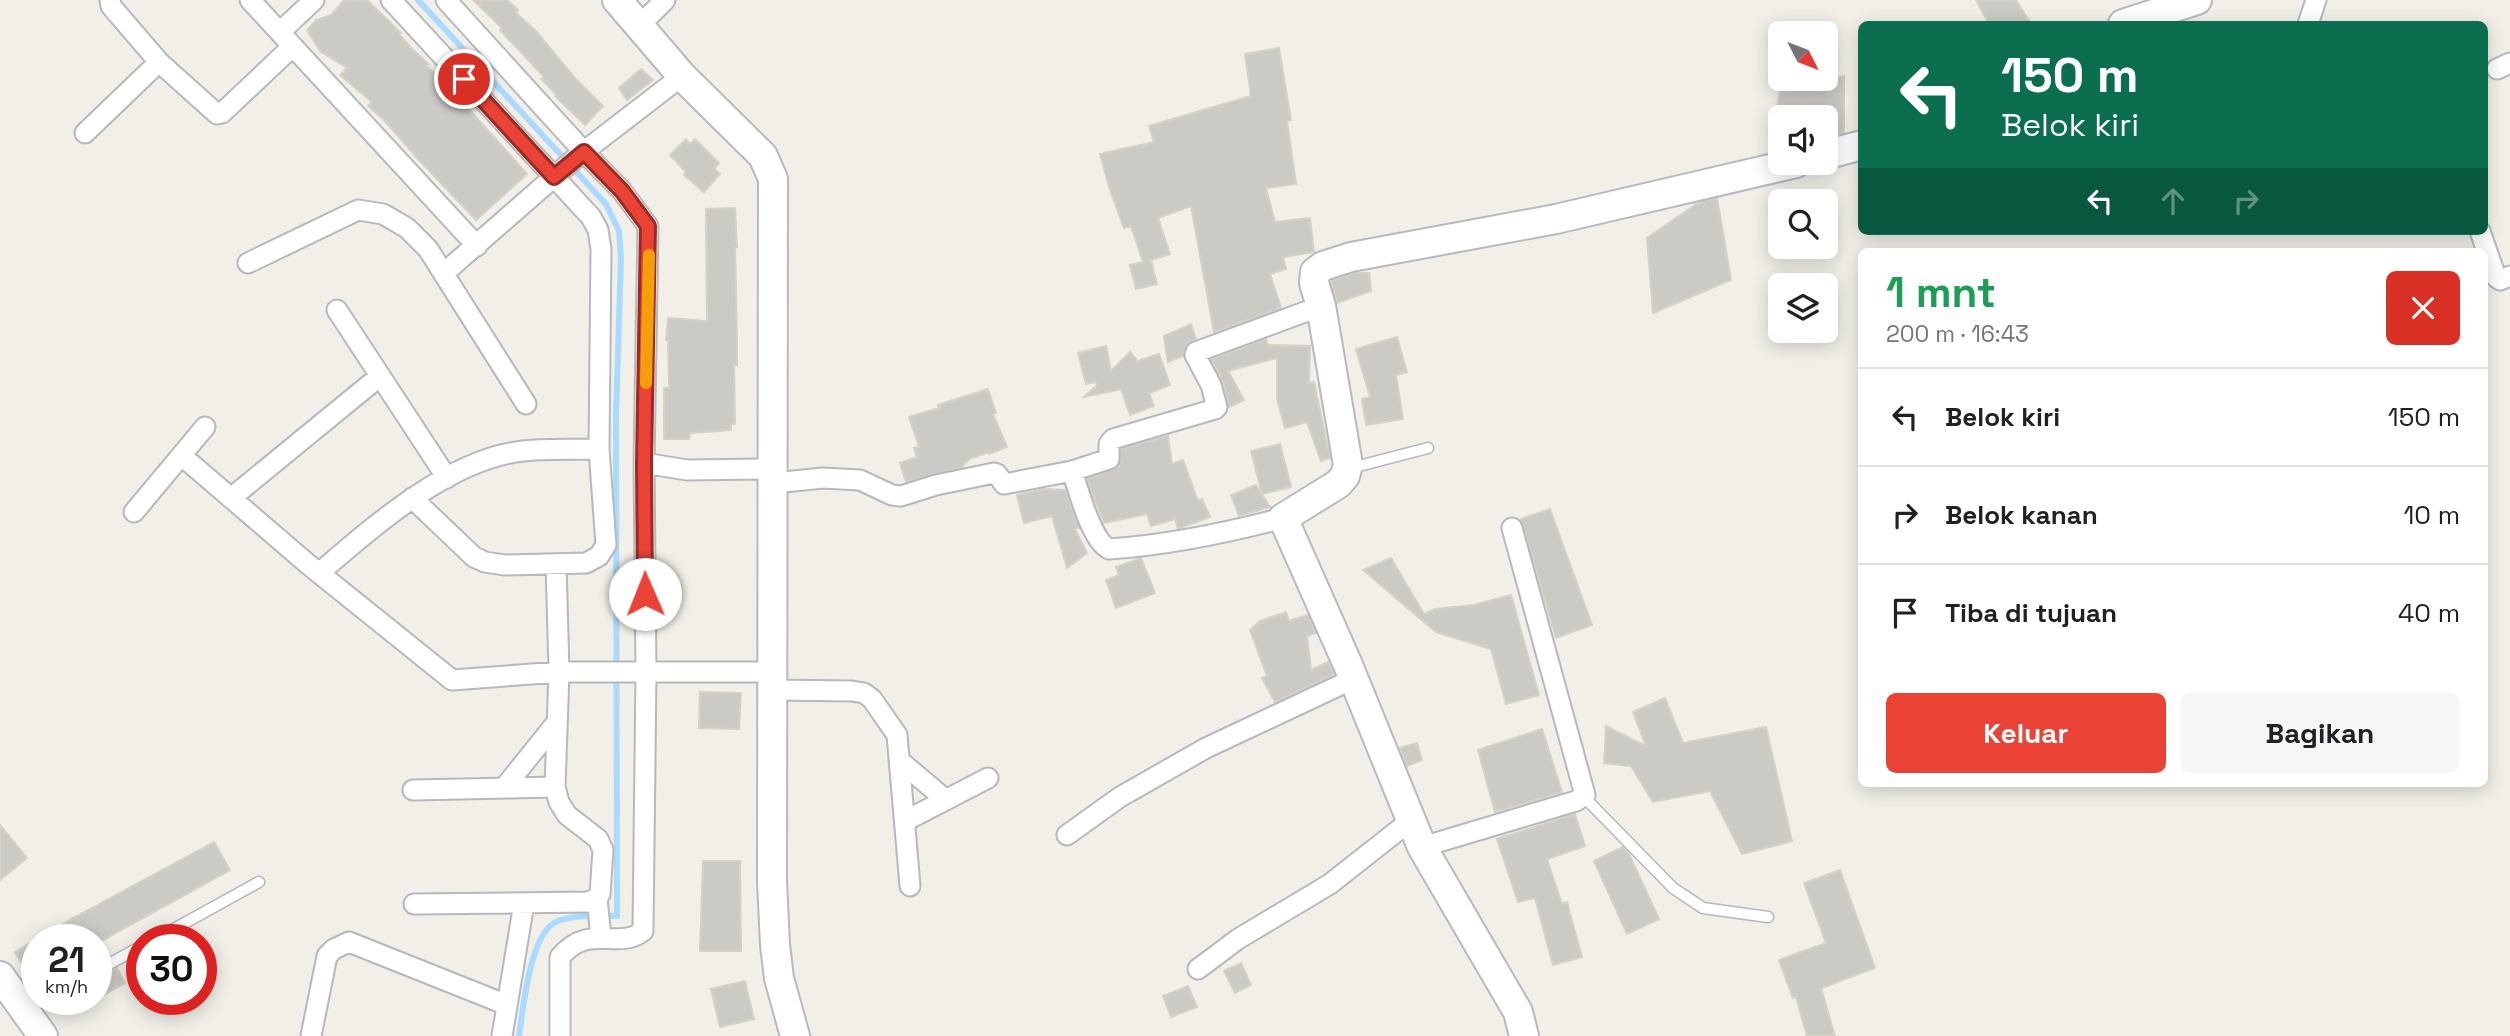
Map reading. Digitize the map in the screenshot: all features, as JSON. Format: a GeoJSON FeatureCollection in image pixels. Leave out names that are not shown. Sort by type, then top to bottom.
{"type":"FeatureCollection","features":[{"type":"Feature","properties":{"kind":"street"},"geometry":{"type":"LineString","coordinates":[[110,0],[111,6],[159,62],[217,114],[222,113],[286,39],[314,0]]}},
{"type":"Feature","properties":{"kind":"street"},"geometry":{"type":"LineString","coordinates":[[250,0],[477,246]]}},
{"type":"Feature","properties":{"kind":"street"},"geometry":{"type":"LineString","coordinates":[[391,0],[558,174],[591,217],[599,237],[598,449],[606,545],[599,556],[586,563],[504,565],[485,562],[474,557],[412,498]]}},
{"type":"Feature","properties":{"kind":"street"},"geometry":{"type":"LineString","coordinates":[[446,0],[581,154],[622,191],[648,226],[638,672],[643,930],[637,936],[600,935],[581,939],[560,957],[560,1036]]}},
{"type":"Feature","properties":{"kind":"street"},"geometry":{"type":"LineString","coordinates":[[617,0],[682,76],[763,156],[773,179],[772,881],[779,978],[796,1036]]}},
{"type":"Feature","properties":{"kind":"street"},"geometry":{"type":"LineString","coordinates":[[639,26],[665,0]]}},
{"type":"Feature","properties":{"kind":"street"},"geometry":{"type":"LineString","coordinates":[[2132,21],[2197,0]]}},
{"type":"Feature","properties":{"kind":"street"},"geometry":{"type":"LineString","coordinates":[[2309,21],[2316,0]]}},
{"type":"Feature","properties":{"kind":"street"},"geometry":{"type":"LineString","coordinates":[[85,133],[159,62]]}},
{"type":"Feature","properties":{"kind":"street"},"geometry":{"type":"LineString","coordinates":[[444,273],[581,154],[682,76]]}},
{"type":"Feature","properties":{"kind":"street"},"geometry":{"type":"LineString","coordinates":[[1838,151],[1858,146]]}},
{"type":"Feature","properties":{"kind":"street"},"geometry":{"type":"LineString","coordinates":[[1072,471],[1095,531],[1101,543],[1110,549],[1159,545],[1218,535],[1283,518],[1338,484],[1348,468],[1321,306],[1314,283],[1315,272],[1323,266],[1351,257],[1556,219],[1768,170]]}},
{"type":"Feature","properties":{"kind":"street"},"geometry":{"type":"LineString","coordinates":[[248,264],[358,210],[383,214],[407,228],[428,249],[526,404]]}},
{"type":"Feature","properties":{"kind":"street"},"geometry":{"type":"LineString","coordinates":[[2488,254],[2496,276],[2500,280],[2510,276]]}},
{"type":"Feature","properties":{"kind":"street"},"geometry":{"type":"LineString","coordinates":[[644,463],[687,470],[860,480],[892,495],[901,496],[994,473],[1003,484],[1072,471],[1109,459],[1109,444],[1113,439],[1215,409],[1216,398],[1195,355],[1196,352],[1321,306]]}},
{"type":"Feature","properties":{"kind":"street"},"geometry":{"type":"LineString","coordinates":[[337,310],[447,478]]}},
{"type":"Feature","properties":{"kind":"street"},"geometry":{"type":"LineString","coordinates":[[231,498],[380,376]]}},
{"type":"Feature","properties":{"kind":"street"},"geometry":{"type":"LineString","coordinates":[[134,512],[205,427]]}},
{"type":"Feature","properties":{"kind":"street"},"geometry":{"type":"LineString","coordinates":[[319,573],[412,498],[482,462],[522,451],[598,449]]}},
{"type":"Feature","properties":{"kind":"street"},"geometry":{"type":"LineString","coordinates":[[182,456],[319,573],[452,680],[559,672],[638,672],[773,681],[864,694],[872,699],[897,735],[910,886]]}},
{"type":"Feature","properties":{"kind":"street"},"geometry":{"type":"LineString","coordinates":[[1283,518],[1422,847],[1518,1012],[1524,1036]]}},
{"type":"Feature","properties":{"kind":"street"},"geometry":{"type":"LineString","coordinates":[[1422,847],[1584,797],[1512,528]]}},
{"type":"Feature","properties":{"kind":"street"},"geometry":{"type":"LineString","coordinates":[[556,564],[559,672],[555,787],[559,802],[567,815],[598,839],[603,850],[597,903],[600,935]]}},
{"type":"Feature","properties":{"kind":"street"},"geometry":{"type":"LineString","coordinates":[[1067,835],[1120,797],[1206,748],[1353,679]]}},
{"type":"Feature","properties":{"kind":"street"},"geometry":{"type":"LineString","coordinates":[[504,788],[557,722]]}},
{"type":"Feature","properties":{"kind":"street"},"geometry":{"type":"LineString","coordinates":[[900,761],[946,800]]}},
{"type":"Feature","properties":{"kind":"street"},"geometry":{"type":"LineString","coordinates":[[905,821],[988,778]]}},
{"type":"Feature","properties":{"kind":"street"},"geometry":{"type":"LineString","coordinates":[[413,790],[555,787]]}},
{"type":"Feature","properties":{"kind":"street"},"geometry":{"type":"LineString","coordinates":[[1198,969],[1238,939],[1330,884],[1410,821]]}},
{"type":"Feature","properties":{"kind":"street"},"geometry":{"type":"LineString","coordinates":[[502,1036],[524,903]]}},
{"type":"Feature","properties":{"kind":"street"},"geometry":{"type":"LineString","coordinates":[[414,904],[597,903]]}},
{"type":"Feature","properties":{"kind":"street"},"geometry":{"type":"LineString","coordinates":[[311,1036],[327,956],[334,949],[349,943],[507,1005]]}},
{"type":"Feature","properties":{"kind":"street"},"geometry":{"type":"LineString","coordinates":[[0,976],[21,993]]}},
{"type":"Feature","properties":{"kind":"street"},"geometry":{"type":"LineString","coordinates":[[38,1015],[43,1036]]}},
{"type":"Feature","properties":{"kind":"lane"},"geometry":{"type":"LineString","coordinates":[[1348,468],[1428,448]]}},
{"type":"Feature","properties":{"kind":"lane"},"geometry":{"type":"LineString","coordinates":[[1584,797],[1673,888],[1703,908],[1768,917]]}},
{"type":"Feature","properties":{"kind":"lane"},"geometry":{"type":"LineString","coordinates":[[183,924],[259,882]]}},
{"type":"Feature","properties":{"kind":"building"},"geometry":{"type":"Polygon","coordinates":[[[344,0],[367,0],[401,33],[399,34],[412,49],[429,64],[426,65],[527,174],[476,220],[368,106],[372,102],[340,75],[347,68],[320,51],[307,30],[316,20],[331,15],[344,0]]]}},
{"type":"Feature","properties":{"kind":"building"},"geometry":{"type":"Polygon","coordinates":[[[473,0],[507,0],[518,10],[516,13],[536,31],[574,77],[603,106],[585,125],[555,96],[557,95],[541,79],[544,77],[500,30],[502,28],[473,0]]]}},
{"type":"Feature","properties":{"kind":"building"},"geometry":{"type":"Polygon","coordinates":[[[1976,0],[2016,0],[2029,21],[1987,21],[1976,0]]]}},
{"type":"Feature","properties":{"kind":"building"},"geometry":{"type":"Polygon","coordinates":[[[1279,48],[1291,120],[1287,121],[1296,184],[1266,188],[1275,222],[1310,218],[1314,252],[1283,257],[1286,269],[1270,274],[1281,308],[1214,332],[1191,206],[1158,218],[1170,254],[1151,260],[1157,284],[1136,289],[1130,265],[1143,262],[1131,226],[1124,228],[1100,154],[1154,142],[1149,126],[1251,96],[1245,54],[1279,48]]]}},
{"type":"Feature","properties":{"kind":"building"},"geometry":{"type":"Polygon","coordinates":[[[641,69],[653,80],[627,100],[619,88],[641,69]]]}},
{"type":"Feature","properties":{"kind":"building"},"geometry":{"type":"Polygon","coordinates":[[[1844,76],[1844,133],[1838,135],[1838,105],[1778,105],[1780,91],[1838,91],[1838,77],[1844,76]]]}},
{"type":"Feature","properties":{"kind":"building"},"geometry":{"type":"Polygon","coordinates":[[[686,139],[690,144],[695,139],[719,163],[714,168],[720,174],[704,192],[684,175],[686,172],[670,155],[686,139]]]}},
{"type":"Feature","properties":{"kind":"building"},"geometry":{"type":"Polygon","coordinates":[[[1717,198],[1731,280],[1653,313],[1647,238],[1698,203],[1717,198]]]}},
{"type":"Feature","properties":{"kind":"building"},"geometry":{"type":"Polygon","coordinates":[[[735,208],[735,424],[731,424],[731,430],[690,433],[689,439],[664,439],[664,388],[669,388],[666,340],[668,318],[707,321],[706,209],[735,208]]]}},
{"type":"Feature","properties":{"kind":"building"},"geometry":{"type":"Polygon","coordinates":[[[1355,273],[1369,273],[1371,291],[1337,303],[1331,281],[1355,273]]]}},
{"type":"Feature","properties":{"kind":"building"},"geometry":{"type":"Polygon","coordinates":[[[1191,324],[1196,339],[1187,344],[1183,356],[1168,362],[1164,336],[1191,324]]]}},
{"type":"Feature","properties":{"kind":"building"},"geometry":{"type":"Polygon","coordinates":[[[1397,337],[1407,372],[1396,375],[1403,419],[1366,425],[1362,399],[1370,397],[1356,349],[1397,337]]]}},
{"type":"Feature","properties":{"kind":"building"},"geometry":{"type":"Polygon","coordinates":[[[1266,339],[1268,345],[1310,346],[1309,383],[1314,382],[1330,458],[1321,461],[1307,422],[1285,428],[1277,399],[1277,358],[1228,371],[1244,400],[1229,407],[1223,382],[1211,359],[1266,339]]]}},
{"type":"Feature","properties":{"kind":"building"},"geometry":{"type":"Polygon","coordinates":[[[1106,346],[1111,371],[1130,352],[1138,361],[1159,354],[1170,385],[1149,393],[1154,406],[1130,415],[1121,389],[1084,397],[1097,385],[1096,382],[1086,384],[1078,353],[1106,346]]]}},
{"type":"Feature","properties":{"kind":"building"},"geometry":{"type":"Polygon","coordinates":[[[988,389],[996,413],[993,414],[1007,447],[969,459],[962,467],[906,482],[900,463],[917,457],[914,448],[919,447],[909,417],[988,389]]]}},
{"type":"Feature","properties":{"kind":"building"},"geometry":{"type":"Polygon","coordinates":[[[1168,436],[1172,464],[1183,460],[1198,501],[1202,499],[1210,517],[1178,529],[1175,519],[1151,526],[1147,514],[1104,523],[1087,479],[1118,467],[1121,449],[1168,436]]]}},
{"type":"Feature","properties":{"kind":"building"},"geometry":{"type":"Polygon","coordinates":[[[1280,444],[1291,487],[1262,494],[1251,451],[1280,444]]]}},
{"type":"Feature","properties":{"kind":"building"},"geometry":{"type":"Polygon","coordinates":[[[1256,485],[1270,507],[1239,516],[1231,495],[1256,485]]]}},
{"type":"Feature","properties":{"kind":"building"},"geometry":{"type":"Polygon","coordinates":[[[1045,489],[1065,490],[1079,528],[1075,529],[1087,553],[1067,568],[1052,516],[1024,523],[1017,495],[1045,489]]]}},
{"type":"Feature","properties":{"kind":"building"},"geometry":{"type":"Polygon","coordinates":[[[1550,509],[1592,625],[1556,638],[1521,519],[1550,509]]]}},
{"type":"Feature","properties":{"kind":"building"},"geometry":{"type":"Polygon","coordinates":[[[1141,558],[1155,593],[1116,608],[1106,580],[1119,575],[1116,567],[1141,558]]]}},
{"type":"Feature","properties":{"kind":"building"},"geometry":{"type":"Polygon","coordinates":[[[1391,558],[1424,614],[1435,609],[1474,605],[1511,595],[1539,695],[1506,704],[1491,649],[1436,632],[1363,570],[1391,558]]]}},
{"type":"Feature","properties":{"kind":"building"},"geometry":{"type":"Polygon","coordinates":[[[1286,612],[1289,621],[1308,615],[1316,633],[1307,636],[1311,670],[1328,662],[1334,674],[1275,702],[1262,678],[1267,676],[1250,630],[1260,621],[1286,612]]]}},
{"type":"Feature","properties":{"kind":"building"},"geometry":{"type":"Polygon","coordinates":[[[700,692],[741,693],[739,729],[699,728],[700,692]]]}},
{"type":"Feature","properties":{"kind":"building"},"geometry":{"type":"Polygon","coordinates":[[[1665,698],[1683,743],[1766,727],[1792,841],[1742,854],[1710,791],[1653,802],[1631,766],[1604,763],[1606,726],[1646,746],[1633,712],[1665,698]]]}},
{"type":"Feature","properties":{"kind":"building"},"geometry":{"type":"Polygon","coordinates":[[[1542,729],[1562,792],[1495,812],[1478,750],[1542,729]]]}},
{"type":"Feature","properties":{"kind":"building"},"geometry":{"type":"Polygon","coordinates":[[[1417,743],[1422,760],[1407,766],[1400,748],[1417,743]]]}},
{"type":"Feature","properties":{"kind":"building"},"geometry":{"type":"Polygon","coordinates":[[[1575,814],[1585,846],[1547,859],[1562,904],[1567,902],[1582,957],[1553,965],[1535,898],[1518,902],[1497,839],[1575,814]]]}},
{"type":"Feature","properties":{"kind":"building"},"geometry":{"type":"Polygon","coordinates":[[[0,825],[27,858],[0,880],[0,825]]]}},
{"type":"Feature","properties":{"kind":"building"},"geometry":{"type":"Polygon","coordinates":[[[214,842],[230,870],[132,924],[126,924],[126,927],[112,935],[112,924],[63,924],[214,842]]]}},
{"type":"Feature","properties":{"kind":"building"},"geometry":{"type":"Polygon","coordinates":[[[1623,847],[1629,854],[1659,919],[1627,934],[1594,861],[1623,847]]]}},
{"type":"Feature","properties":{"kind":"building"},"geometry":{"type":"Polygon","coordinates":[[[703,861],[740,861],[741,951],[700,951],[703,861]]]}},
{"type":"Feature","properties":{"kind":"building"},"geometry":{"type":"Polygon","coordinates":[[[1840,870],[1875,968],[1821,988],[1835,1036],[1807,1036],[1796,997],[1793,998],[1779,960],[1826,943],[1804,883],[1840,870]]]}},
{"type":"Feature","properties":{"kind":"building"},"geometry":{"type":"Polygon","coordinates":[[[21,948],[21,962],[15,952],[21,948]]]}},
{"type":"Feature","properties":{"kind":"building"},"geometry":{"type":"Polygon","coordinates":[[[1241,963],[1251,985],[1235,993],[1224,971],[1241,963]]]}},
{"type":"Feature","properties":{"kind":"building"},"geometry":{"type":"Polygon","coordinates":[[[117,968],[125,983],[112,990],[112,970],[117,968]]]}},
{"type":"Feature","properties":{"kind":"building"},"geometry":{"type":"Polygon","coordinates":[[[745,981],[754,1019],[720,1027],[711,989],[745,981]]]}},
{"type":"Feature","properties":{"kind":"building"},"geometry":{"type":"Polygon","coordinates":[[[1188,986],[1197,1007],[1171,1017],[1163,996],[1188,986]]]}},
{"type":"Feature","properties":{"kind":"waterway"},"geometry":{"type":"LineString","coordinates":[[418,0],[606,204],[619,231],[621,258],[616,414],[617,916],[572,917],[548,927],[534,954],[519,1036]]}},
{"type":"Feature","properties":{"kind":"slow traffic"},"geometry":{"type":"LineString","coordinates":[[646,383],[649,255]]}},
{"type":"Feature","properties":{"kind":"route"},"geometry":{"type":"LineString","coordinates":[[464,79],[554,177],[584,152],[622,191],[648,226],[645,594]]}}]}
